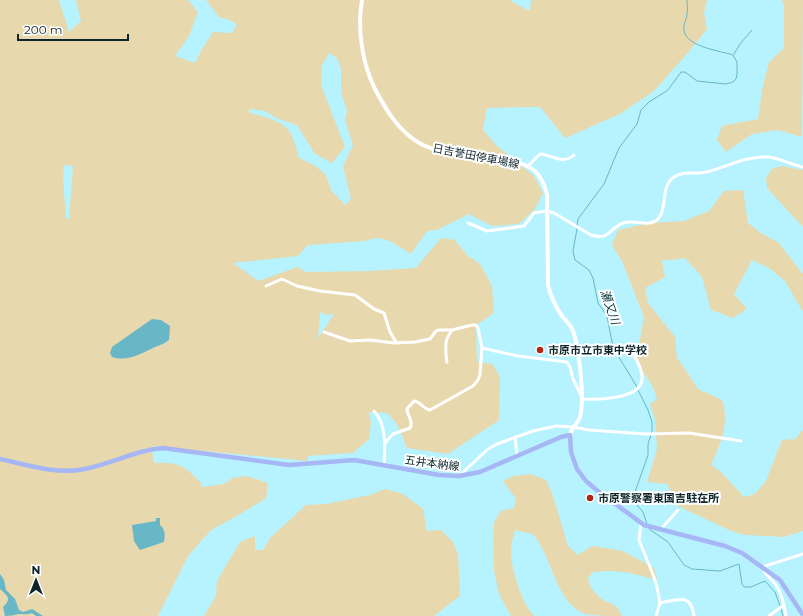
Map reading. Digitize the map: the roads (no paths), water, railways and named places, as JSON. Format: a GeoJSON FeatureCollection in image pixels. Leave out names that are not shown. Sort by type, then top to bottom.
{"type":"FeatureCollection","features":[{"type":"Feature","properties":{"kind":"main road","name":"日吉誉田停車場線"},"geometry":{"type":"LineString","coordinates":[[362,0],[360,25],[366,70],[389,114],[405,132],[416,141],[434,149],[514,162],[528,166],[544,181],[547,195],[548,285],[550,294],[556,306],[573,331],[577,346],[583,399],[578,422],[573,427],[570,435]]}},
{"type":"Feature","properties":{"kind":"main road","name":"五井本納線"},"geometry":{"type":"LineString","coordinates":[[0,459],[47,469],[70,471],[93,467],[143,450],[163,448],[289,465],[354,460],[439,475],[459,476],[480,472],[561,436],[570,435]]}},
{"type":"Feature","properties":{"kind":"main road"},"geometry":{"type":"LineString","coordinates":[[570,435],[572,458],[581,475],[599,492],[642,523],[737,551],[780,580],[803,615]]}},
{"type":"Feature","properties":{"kind":"street"},"geometry":{"type":"LineString","coordinates":[[528,166],[540,154],[545,154],[557,159],[569,158],[574,155]]}},
{"type":"Feature","properties":{"kind":"street"},"geometry":{"type":"LineString","coordinates":[[468,223],[487,231],[502,230],[524,226],[534,213],[547,211],[591,235],[604,237],[623,223],[653,222],[659,219],[662,213],[668,185],[672,178],[679,174],[694,172],[704,173],[752,158],[769,157],[803,167]]}},
{"type":"Feature","properties":{"kind":"street"},"geometry":{"type":"LineString","coordinates":[[266,286],[282,279],[297,286],[320,291],[355,295],[374,309],[384,314],[390,332],[396,342]]}},
{"type":"Feature","properties":{"kind":"street"},"geometry":{"type":"LineString","coordinates":[[324,332],[350,341],[370,340],[394,343],[424,341],[430,339],[436,331],[452,330],[476,325],[482,348],[480,375],[473,386],[430,410],[427,410],[418,402],[414,401],[407,409],[412,426],[393,434],[385,443]]}},
{"type":"Feature","properties":{"kind":"street"},"geometry":{"type":"LineString","coordinates":[[447,362],[445,357],[447,348],[446,341],[452,330]]}},
{"type":"Feature","properties":{"kind":"street"},"geometry":{"type":"LineString","coordinates":[[482,348],[518,356],[567,362],[573,379],[583,399],[608,399],[631,393],[638,388],[642,382],[642,376],[633,353]]}},
{"type":"Feature","properties":{"kind":"street"},"geometry":{"type":"LineString","coordinates":[[374,411],[378,415],[385,440],[384,465]]}},
{"type":"Feature","properties":{"kind":"street"},"geometry":{"type":"LineString","coordinates":[[459,476],[488,449],[497,444],[514,437],[556,426],[646,434],[689,433],[742,441]]}},
{"type":"Feature","properties":{"kind":"street"},"geometry":{"type":"LineString","coordinates":[[514,437],[517,455]]}},
{"type":"Feature","properties":{"kind":"street"},"geometry":{"type":"LineString","coordinates":[[661,529],[678,510]]}},
{"type":"Feature","properties":{"kind":"street"},"geometry":{"type":"LineString","coordinates":[[642,523],[639,540],[656,582],[660,603],[656,616]]}},
{"type":"Feature","properties":{"kind":"street"},"geometry":{"type":"LineString","coordinates":[[786,616],[778,586],[762,567],[803,554]]}},
{"type":"Feature","properties":{"kind":"street"},"geometry":{"type":"LineString","coordinates":[[660,603],[675,599],[686,600],[692,605],[694,616]]}},
{"type":"Feature","properties":{"kind":"street"},"geometry":{"type":"LineString","coordinates":[[769,616],[784,605]]}},
{"type":"Feature","properties":{"kind":"water"},"geometry":{"type":"Polygon","coordinates":[[[152,319],[161,320],[170,326],[169,340],[139,355],[129,358],[123,359],[112,357],[110,353],[112,347],[152,319]]]}},
{"type":"Feature","properties":{"kind":"water"},"geometry":{"type":"Polygon","coordinates":[[[156,518],[160,518],[160,525],[165,533],[164,542],[140,550],[134,541],[132,525],[156,521],[156,518]]]}},
{"type":"Feature","properties":{"kind":"water"},"geometry":{"type":"Polygon","coordinates":[[[0,574],[4,580],[6,590],[15,599],[19,610],[23,612],[32,609],[43,616],[36,616],[32,613],[5,616],[3,607],[8,598],[0,589],[0,574]]]}},
{"type":"Feature","properties":{"kind":"waterway","name":"瀬又川"},"geometry":{"type":"LineString","coordinates":[[577,226],[578,219],[604,184],[619,148],[637,124],[641,110],[649,102],[668,90],[681,72],[685,72],[697,81],[726,84],[733,82],[736,79],[737,62],[733,55],[705,48],[691,41],[686,36],[684,28],[687,0]]}},
{"type":"Feature","properties":{"kind":"waterway"},"geometry":{"type":"LineString","coordinates":[[734,54],[752,30]]}},
{"type":"Feature","properties":{"kind":"waterway","name":"瀬又川"},"geometry":{"type":"LineString","coordinates":[[577,229],[573,251],[575,260],[589,270],[593,278],[598,303],[607,316],[612,342],[617,354],[637,387]]}},
{"type":"Feature","properties":{"kind":"waterway","name":"瀬又川"},"geometry":{"type":"LineString","coordinates":[[638,390],[652,422],[652,432],[648,444],[648,455],[635,492],[637,505],[643,512],[647,524]]}},
{"type":"Feature","properties":{"kind":"waterway","name":"瀬又川"},"geometry":{"type":"LineString","coordinates":[[649,529],[668,542],[684,565],[692,569],[720,571],[739,564],[742,584],[744,587],[751,587],[765,581],[775,592],[780,606]]}},
{"type":"Feature","properties":{"kind":"waterway","name":"瀬又川"},"geometry":{"type":"LineString","coordinates":[[781,609],[783,616]]}},
{"type":"Feature","properties":{"kind":"place","name":"市原市立市東中学校"},"geometry":{"type":"Point","coordinates":[540,350]}},
{"type":"Feature","properties":{"kind":"place","name":"市原警察署東国吉駐在所"},"geometry":{"type":"Point","coordinates":[590,498]}}]}
